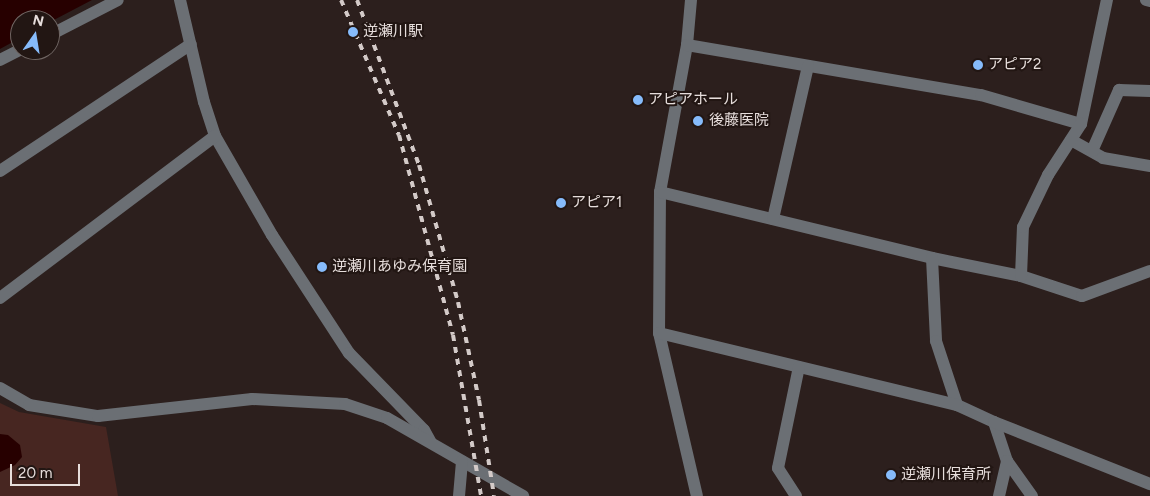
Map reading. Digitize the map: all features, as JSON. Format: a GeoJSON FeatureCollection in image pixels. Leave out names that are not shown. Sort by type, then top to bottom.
{"type":"FeatureCollection","features":[{"type":"Feature","properties":{"kind":"street"},"geometry":{"type":"LineString","coordinates":[[60,30],[118,0]]}},
{"type":"Feature","properties":{"kind":"street"},"geometry":{"type":"LineString","coordinates":[[180,0],[204,102],[215,136],[272,235],[349,353],[424,430],[432,444]]}},
{"type":"Feature","properties":{"kind":"street"},"geometry":{"type":"LineString","coordinates":[[691,0],[687,45],[660,192],[659,333],[697,496]]}},
{"type":"Feature","properties":{"kind":"street"},"geometry":{"type":"LineString","coordinates":[[1021,276],[1023,227],[1048,175],[1081,124],[1107,0]]}},
{"type":"Feature","properties":{"kind":"street"},"geometry":{"type":"LineString","coordinates":[[0,171],[191,44]]}},
{"type":"Feature","properties":{"kind":"street"},"geometry":{"type":"LineString","coordinates":[[687,45],[981,95],[1081,124]]}},
{"type":"Feature","properties":{"kind":"street"},"geometry":{"type":"LineString","coordinates":[[773,219],[808,66]]}},
{"type":"Feature","properties":{"kind":"street"},"geometry":{"type":"LineString","coordinates":[[1092,151],[1119,90],[1150,91]]}},
{"type":"Feature","properties":{"kind":"street"},"geometry":{"type":"LineString","coordinates":[[0,298],[215,136]]}},
{"type":"Feature","properties":{"kind":"street"},"geometry":{"type":"LineString","coordinates":[[1071,140],[1103,158],[1150,166]]}},
{"type":"Feature","properties":{"kind":"street"},"geometry":{"type":"LineString","coordinates":[[660,192],[932,258],[1021,276],[1082,296],[1150,271]]}},
{"type":"Feature","properties":{"kind":"street"},"geometry":{"type":"LineString","coordinates":[[932,258],[936,342],[957,405]]}},
{"type":"Feature","properties":{"kind":"street"},"geometry":{"type":"LineString","coordinates":[[659,333],[957,405],[994,422],[1150,484]]}},
{"type":"Feature","properties":{"kind":"street"},"geometry":{"type":"LineString","coordinates":[[796,496],[778,468],[800,367]]}},
{"type":"Feature","properties":{"kind":"street"},"geometry":{"type":"LineString","coordinates":[[0,388],[29,405],[98,416],[252,399],[345,404],[387,418],[462,461],[508,492],[523,496]]}},
{"type":"Feature","properties":{"kind":"street"},"geometry":{"type":"LineString","coordinates":[[994,422],[1007,461],[1032,496]]}},
{"type":"Feature","properties":{"kind":"street"},"geometry":{"type":"LineString","coordinates":[[458,496],[462,461]]}},
{"type":"Feature","properties":{"kind":"street"},"geometry":{"type":"LineString","coordinates":[[999,496],[1007,461]]}},
{"type":"Feature","properties":{"kind":"shaded area"},"geometry":{"type":"Polygon","coordinates":[[[0,0],[92,0],[60,17],[60,10],[10,10],[10,44],[0,49],[0,0]]]}},
{"type":"Feature","properties":{"kind":"shaded area"},"geometry":{"type":"Polygon","coordinates":[[[0,403],[19,412],[106,427],[118,496],[0,496],[0,403]]]}},
{"type":"Feature","properties":{"kind":"shaded area"},"geometry":{"type":"Polygon","coordinates":[[[0,434],[8,435],[20,445],[22,457],[15,465],[0,472],[0,434]]]}},
{"type":"Feature","properties":{"kind":"railway"},"geometry":{"type":"LineString","coordinates":[[341,0],[399,135],[453,335],[481,496]]}},
{"type":"Feature","properties":{"kind":"railway"},"geometry":{"type":"LineString","coordinates":[[357,0],[419,165],[458,302],[479,400],[494,496]]}},
{"type":"Feature","properties":{"kind":"place","name":"逆瀬川駅"},"geometry":{"type":"Point","coordinates":[353,32]}},
{"type":"Feature","properties":{"kind":"place","name":"アピア2"},"geometry":{"type":"Point","coordinates":[978,65]}},
{"type":"Feature","properties":{"kind":"place","name":"アピアホール"},"geometry":{"type":"Point","coordinates":[638,100]}},
{"type":"Feature","properties":{"kind":"place","name":"後藤医院"},"geometry":{"type":"Point","coordinates":[698,121]}},
{"type":"Feature","properties":{"kind":"place","name":"アピア1"},"geometry":{"type":"Point","coordinates":[561,203]}},
{"type":"Feature","properties":{"kind":"place","name":"逆瀬川あゆみ保育園"},"geometry":{"type":"Point","coordinates":[322,267]}},
{"type":"Feature","properties":{"kind":"place","name":"逆瀬川保育所"},"geometry":{"type":"Point","coordinates":[891,475]}}]}
